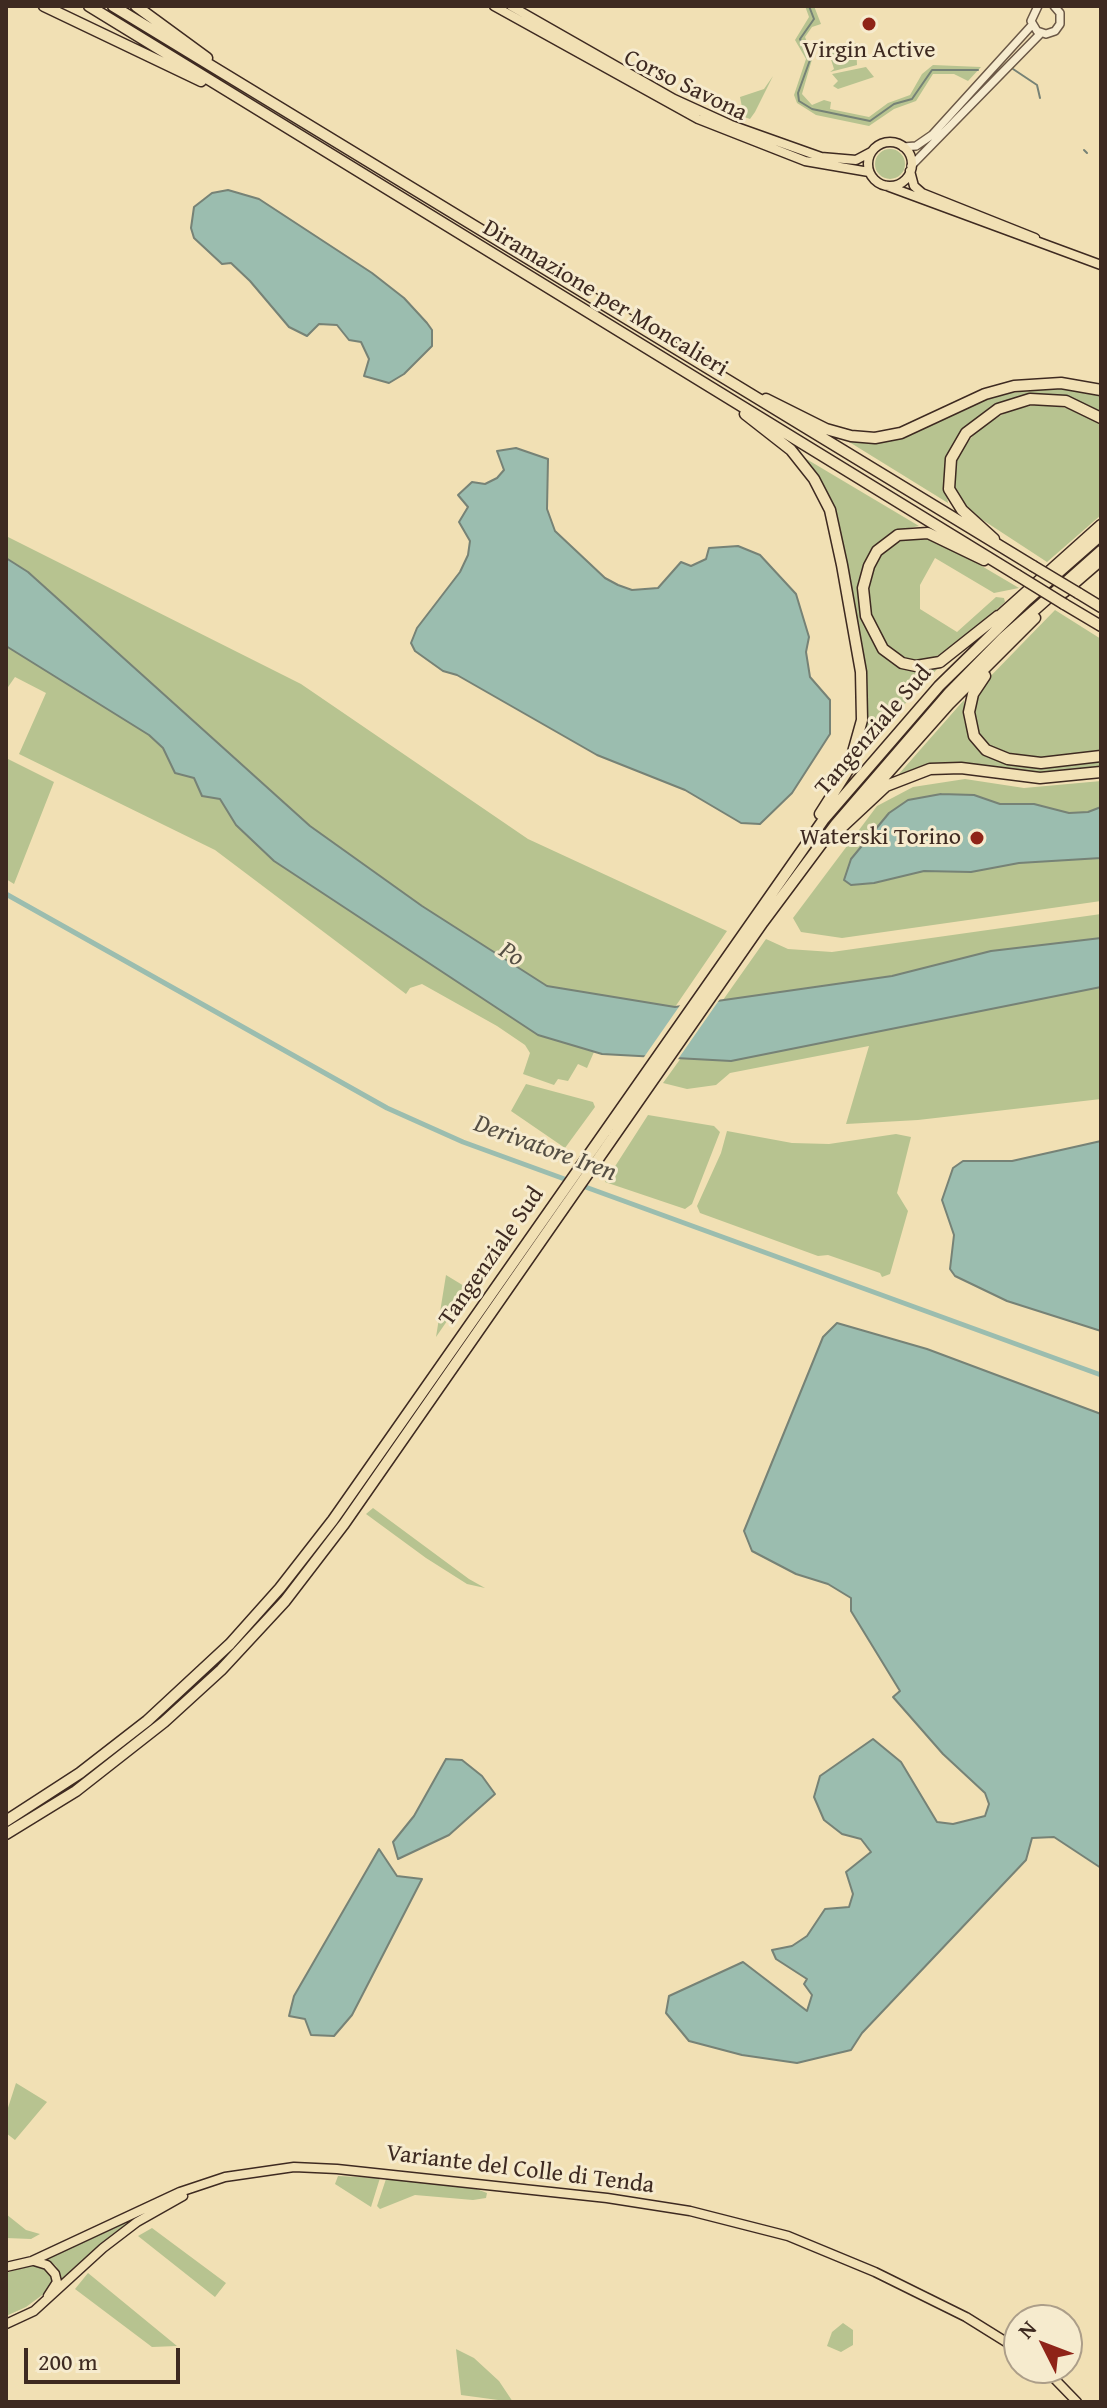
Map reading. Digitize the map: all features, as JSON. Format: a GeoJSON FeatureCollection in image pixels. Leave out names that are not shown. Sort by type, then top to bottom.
{"type":"FeatureCollection","features":[{"type":"Feature","properties":{"kind":"highway"},"geometry":{"type":"LineString","coordinates":[[44,6],[258,109]]}},
{"type":"Feature","properties":{"kind":"highway","name":"Diramazione per Moncalieri"},"geometry":{"type":"LineString","coordinates":[[89,6],[1000,564],[1101,629]]}},
{"type":"Feature","properties":{"kind":"highway","name":"Diramazione per Moncalieri"},"geometry":{"type":"LineString","coordinates":[[113,6],[744,392],[1098,604]]}},
{"type":"Feature","properties":{"kind":"highway"},"geometry":{"type":"LineString","coordinates":[[136,6],[186,39],[223,72]]}},
{"type":"Feature","properties":{"kind":"highway"},"geometry":{"type":"LineString","coordinates":[[744,392],[767,399],[826,429],[875,438],[901,433],[985,394],[1014,386],[1061,383],[1101,390]]}},
{"type":"Feature","properties":{"kind":"highway"},"geometry":{"type":"LineString","coordinates":[[723,394],[791,450],[823,494],[836,530],[861,672],[862,720],[853,757],[786,870]]}},
{"type":"Feature","properties":{"kind":"highway"},"geometry":{"type":"LineString","coordinates":[[997,544],[962,510],[949,489],[951,459],[966,433],[998,409],[1030,399],[1066,401],[1101,418]]}},
{"type":"Feature","properties":{"kind":"highway"},"geometry":{"type":"LineString","coordinates":[[1000,564],[975,557],[928,533],[905,533],[877,551],[863,588],[864,607],[873,633],[889,655],[909,665],[940,662],[1099,528]]}},
{"type":"Feature","properties":{"kind":"highway","name":"Tangenziale Sud"},"geometry":{"type":"LineString","coordinates":[[6,1821],[80,1773],[147,1721],[256,1617],[333,1520],[786,870],[865,769],[939,686],[1099,528]]}},
{"type":"Feature","properties":{"kind":"highway","name":"Tangenziale Sud"},"geometry":{"type":"LineString","coordinates":[[6,1834],[76,1791],[136,1746],[194,1696],[264,1624],[339,1532],[797,875],[874,777],[949,693],[1003,638],[1101,551]]}},
{"type":"Feature","properties":{"kind":"highway"},"geometry":{"type":"LineString","coordinates":[[797,875],[916,740],[1011,642],[1099,562]]}},
{"type":"Feature","properties":{"kind":"highway"},"geometry":{"type":"LineString","coordinates":[[939,686],[998,616]]}},
{"type":"Feature","properties":{"kind":"highway"},"geometry":{"type":"LineString","coordinates":[[1011,642],[980,681],[970,700],[970,723],[980,745],[1000,757],[1029,762],[1058,763],[1101,756]]}},
{"type":"Feature","properties":{"kind":"highway"},"geometry":{"type":"LineString","coordinates":[[841,828],[886,786],[930,769],[961,768],[1040,778],[1101,772]]}},
{"type":"Feature","properties":{"kind":"main road","name":"Corso Savona"},"geometry":{"type":"LineString","coordinates":[[494,6],[698,119],[805,161],[869,172],[877,182],[1101,265]]}},
{"type":"Feature","properties":{"kind":"main road","name":"Corso Savona"},"geometry":{"type":"LineString","coordinates":[[511,6],[674,99],[731,125],[821,157],[856,160],[886,143],[903,147],[914,186],[922,193],[1045,245]]}},
{"type":"Feature","properties":{"kind":"main road"},"geometry":{"type":"LineString","coordinates":[[869,172],[871,152]]}},
{"type":"Feature","properties":{"kind":"main road"},"geometry":{"type":"LineString","coordinates":[[887,186],[901,183],[911,168]]}},
{"type":"Feature","properties":{"kind":"main road","name":"Variante del Colle di Tenda"},"geometry":{"type":"LineString","coordinates":[[6,2267],[32,2261],[212,2181],[294,2167],[386,2174],[690,2211],[788,2236],[875,2272],[966,2317],[1003,2340]]}},
{"type":"Feature","properties":{"kind":"main road"},"geometry":{"type":"LineString","coordinates":[[6,2324],[34,2311],[137,2222],[212,2181]]}},
{"type":"Feature","properties":{"kind":"main road"},"geometry":{"type":"LineString","coordinates":[[32,2261],[49,2267],[57,2282],[34,2311]]}},
{"type":"Feature","properties":{"kind":"main road"},"geometry":{"type":"LineString","coordinates":[[1060,2384],[1077,2402]]}},
{"type":"Feature","properties":{"kind":"street"},"geometry":{"type":"LineString","coordinates":[[903,147],[916,146],[932,135],[1032,25],[1032,14],[1038,6]]}},
{"type":"Feature","properties":{"kind":"street"},"geometry":{"type":"LineString","coordinates":[[911,168],[1041,33],[1055,31],[1060,24],[1059,8]]}},
{"type":"Feature","properties":{"kind":"street"},"geometry":{"type":"LineString","coordinates":[[1032,25],[1041,33]]}},
{"type":"Feature","properties":{"kind":"green space"},"geometry":{"type":"Polygon","coordinates":[[[805,6],[814,6],[821,24],[812,27],[805,37],[809,47],[814,45],[815,49],[802,94],[812,105],[824,100],[831,102],[830,109],[869,117],[888,103],[910,95],[922,74],[933,65],[981,67],[968,81],[954,74],[933,74],[916,101],[894,109],[869,126],[816,115],[797,103],[794,95],[806,59],[795,40],[809,17],[805,6]]]}},
{"type":"Feature","properties":{"kind":"green space"},"geometry":{"type":"Polygon","coordinates":[[[856,43],[857,65],[830,72],[834,69],[829,53],[856,43]]]}},
{"type":"Feature","properties":{"kind":"green space"},"geometry":{"type":"Polygon","coordinates":[[[866,67],[874,77],[838,89],[833,86],[838,81],[832,74],[866,67]]]}},
{"type":"Feature","properties":{"kind":"green space"},"geometry":{"type":"Polygon","coordinates":[[[773,76],[755,112],[750,119],[744,117],[740,97],[764,89],[773,76]]]}},
{"type":"Feature","properties":{"kind":"green space"},"geometry":{"type":"Polygon","coordinates":[[[890,149],[901,153],[905,164],[901,175],[890,179],[879,175],[875,164],[879,153],[890,149]]]}},
{"type":"Feature","properties":{"kind":"green space"},"geometry":{"type":"Polygon","coordinates":[[[1064,388],[1101,395],[1101,414],[1059,397],[990,409],[971,423],[950,451],[944,474],[948,503],[846,440],[891,440],[998,394],[1064,388]]]}},
{"type":"Feature","properties":{"kind":"green space"},"geometry":{"type":"Polygon","coordinates":[[[1041,404],[1073,409],[1101,424],[1101,515],[1047,562],[969,511],[954,489],[955,460],[977,430],[1010,410],[1041,404]]]}},
{"type":"Feature","properties":{"kind":"green space"},"geometry":{"type":"Polygon","coordinates":[[[803,457],[919,526],[894,531],[873,549],[861,610],[870,637],[891,662],[914,671],[938,668],[859,754],[866,723],[866,680],[844,551],[836,516],[803,457]]]}},
{"type":"Feature","properties":{"kind":"green space"},"geometry":{"type":"Polygon","coordinates":[[[6,536],[301,684],[528,839],[727,931],[675,1007],[547,986],[422,906],[310,826],[28,572],[6,558],[6,536]]]}},
{"type":"Feature","properties":{"kind":"green space"},"geometry":{"type":"Polygon","coordinates":[[[920,536],[941,542],[1019,588],[994,593],[935,558],[920,585],[920,609],[957,632],[996,597],[1004,598],[1005,602],[953,649],[922,662],[902,658],[885,645],[869,612],[867,592],[876,559],[898,539],[920,536]]]}},
{"type":"Feature","properties":{"kind":"green space"},"geometry":{"type":"Polygon","coordinates":[[[1055,610],[1101,639],[1101,751],[1041,758],[992,750],[979,735],[973,713],[980,687],[1055,610]]]}},
{"type":"Feature","properties":{"kind":"green space"},"geometry":{"type":"Polygon","coordinates":[[[6,646],[149,735],[163,748],[175,773],[195,778],[202,796],[220,799],[236,825],[274,861],[538,1035],[594,1052],[587,1068],[578,1064],[568,1081],[558,1079],[554,1085],[523,1074],[530,1053],[525,1045],[497,1026],[422,984],[410,988],[406,994],[215,850],[19,754],[46,693],[15,677],[6,690],[6,646]]]}},
{"type":"Feature","properties":{"kind":"green space"},"geometry":{"type":"Polygon","coordinates":[[[964,700],[964,720],[970,737],[986,755],[1006,763],[1038,766],[1101,760],[1101,768],[1046,774],[955,763],[924,767],[898,775],[964,700]]]}},
{"type":"Feature","properties":{"kind":"green space"},"geometry":{"type":"Polygon","coordinates":[[[6,758],[54,782],[14,884],[6,879],[6,758]]]}},
{"type":"Feature","properties":{"kind":"green space","name":"Waterski Torino"},"geometry":{"type":"Polygon","coordinates":[[[965,779],[1024,788],[1101,781],[1101,901],[842,938],[801,932],[793,918],[877,806],[913,787],[965,779]]]}},
{"type":"Feature","properties":{"kind":"green space"},"geometry":{"type":"Polygon","coordinates":[[[1101,914],[1101,938],[991,951],[892,976],[723,1000],[766,939],[788,949],[832,952],[1101,914]]]}},
{"type":"Feature","properties":{"kind":"green space"},"geometry":{"type":"Polygon","coordinates":[[[1101,987],[1101,1099],[918,1120],[846,1124],[869,1046],[730,1073],[716,1085],[687,1089],[663,1083],[681,1058],[731,1061],[1101,987]]]}},
{"type":"Feature","properties":{"kind":"green space"},"geometry":{"type":"Polygon","coordinates":[[[526,1084],[593,1102],[595,1107],[565,1148],[511,1111],[526,1084]]]}},
{"type":"Feature","properties":{"kind":"green space"},"geometry":{"type":"Polygon","coordinates":[[[648,1115],[714,1126],[720,1132],[692,1204],[685,1209],[605,1182],[648,1115]]]}},
{"type":"Feature","properties":{"kind":"green space"},"geometry":{"type":"Polygon","coordinates":[[[727,1131],[792,1143],[829,1144],[896,1134],[911,1137],[897,1193],[908,1211],[890,1274],[882,1277],[880,1273],[828,1255],[818,1256],[700,1213],[697,1206],[721,1153],[727,1131]]]}},
{"type":"Feature","properties":{"kind":"green space"},"geometry":{"type":"Polygon","coordinates":[[[446,1275],[469,1289],[436,1337],[446,1275]]]}},
{"type":"Feature","properties":{"kind":"green space"},"geometry":{"type":"Polygon","coordinates":[[[373,1508],[485,1588],[467,1584],[426,1558],[366,1514],[373,1508]]]}},
{"type":"Feature","properties":{"kind":"green space"},"geometry":{"type":"Polygon","coordinates":[[[16,2083],[47,2102],[15,2140],[6,2133],[6,2114],[16,2083]]]}},
{"type":"Feature","properties":{"kind":"green space"},"geometry":{"type":"Polygon","coordinates":[[[338,2176],[380,2178],[371,2207],[335,2184],[338,2176]]]}},
{"type":"Feature","properties":{"kind":"green space"},"geometry":{"type":"Polygon","coordinates":[[[386,2179],[474,2188],[487,2193],[486,2198],[473,2200],[415,2195],[380,2209],[377,2206],[386,2179]]]}},
{"type":"Feature","properties":{"kind":"green space"},"geometry":{"type":"Polygon","coordinates":[[[142,2213],[110,2236],[62,2280],[56,2266],[46,2258],[142,2213]]]}},
{"type":"Feature","properties":{"kind":"green space"},"geometry":{"type":"Polygon","coordinates":[[[6,2214],[26,2230],[40,2234],[31,2239],[6,2238],[6,2214]]]}},
{"type":"Feature","properties":{"kind":"green space"},"geometry":{"type":"Polygon","coordinates":[[[152,2228],[226,2283],[215,2297],[138,2236],[152,2228]]]}},
{"type":"Feature","properties":{"kind":"green space"},"geometry":{"type":"Polygon","coordinates":[[[35,2264],[50,2271],[53,2279],[49,2290],[26,2307],[6,2316],[6,2273],[35,2264]]]}},
{"type":"Feature","properties":{"kind":"green space"},"geometry":{"type":"Polygon","coordinates":[[[88,2273],[177,2346],[152,2347],[75,2289],[88,2273]]]}},
{"type":"Feature","properties":{"kind":"green space"},"geometry":{"type":"Polygon","coordinates":[[[843,2323],[853,2330],[853,2345],[841,2352],[827,2346],[832,2332],[843,2323]]]}},
{"type":"Feature","properties":{"kind":"green space"},"geometry":{"type":"Polygon","coordinates":[[[456,2349],[474,2358],[499,2381],[513,2402],[461,2395],[456,2349]]]}},
{"type":"Feature","properties":{"kind":"shaded area"},"geometry":{"type":"Polygon","coordinates":[[[228,190],[259,199],[372,273],[404,298],[427,323],[432,330],[432,346],[404,374],[389,383],[364,376],[369,359],[361,342],[349,340],[337,325],[319,324],[307,336],[289,327],[231,263],[222,264],[194,238],[191,228],[194,207],[212,193],[228,190]]]}},
{"type":"Feature","properties":{"kind":"shaded area"},"geometry":{"type":"Polygon","coordinates":[[[516,448],[548,459],[547,509],[555,531],[605,578],[618,585],[632,590],[658,588],[681,562],[691,566],[706,559],[709,548],[738,546],[760,555],[796,594],[809,637],[806,652],[810,677],[830,700],[830,734],[792,793],[760,824],[741,823],[685,790],[597,755],[457,675],[443,671],[415,651],[411,643],[417,628],[460,572],[468,555],[470,541],[459,522],[468,507],[458,495],[472,482],[485,484],[497,478],[504,470],[497,451],[516,448]]]}},
{"type":"Feature","properties":{"kind":"shaded area"},"geometry":{"type":"Polygon","coordinates":[[[6,558],[28,572],[310,826],[422,906],[547,986],[675,1007],[892,976],[991,951],[1101,938],[1101,987],[731,1061],[602,1054],[538,1035],[274,861],[236,825],[220,799],[202,796],[194,778],[175,773],[163,748],[149,735],[6,646],[6,558]]]}},
{"type":"Feature","properties":{"kind":"shaded area"},"geometry":{"type":"Polygon","coordinates":[[[941,794],[974,795],[1000,804],[1034,804],[1069,813],[1088,812],[1101,807],[1101,858],[1019,863],[971,872],[924,871],[851,885],[844,880],[851,859],[889,813],[908,800],[941,794]]]}},
{"type":"Feature","properties":{"kind":"shaded area"},"geometry":{"type":"Polygon","coordinates":[[[1101,1141],[1101,1331],[1007,1301],[955,1276],[950,1269],[954,1235],[942,1200],[953,1168],[963,1161],[1012,1161],[1101,1141]]]}},
{"type":"Feature","properties":{"kind":"shaded area"},"geometry":{"type":"Polygon","coordinates":[[[837,1323],[927,1349],[1101,1414],[1101,1868],[1054,1837],[1032,1838],[1026,1860],[862,2033],[851,2050],[797,2063],[742,2055],[689,2041],[666,2013],[669,1996],[743,1962],[807,2011],[812,1995],[804,1984],[807,1979],[776,1959],[772,1950],[792,1946],[807,1936],[825,1909],[849,1907],[853,1894],[846,1872],[871,1852],[861,1839],[842,1834],[824,1820],[814,1797],[820,1776],[873,1739],[901,1762],[937,1822],[953,1824],[985,1816],[989,1804],[985,1793],[943,1754],[893,1697],[900,1691],[851,1611],[851,1598],[828,1584],[796,1574],[752,1551],[744,1531],[823,1337],[837,1323]]]}},
{"type":"Feature","properties":{"kind":"shaded area"},"geometry":{"type":"Polygon","coordinates":[[[446,1759],[462,1760],[482,1776],[495,1794],[449,1835],[398,1859],[393,1842],[414,1816],[446,1759]]]}},
{"type":"Feature","properties":{"kind":"shaded area"},"geometry":{"type":"Polygon","coordinates":[[[379,1849],[397,1876],[422,1879],[352,2015],[334,2036],[311,2035],[305,2019],[289,2016],[294,1996],[379,1849]]]}},
{"type":"Feature","properties":{"kind":"pier"},"geometry":{"type":"Polygon","coordinates":[[[722,996],[676,1062],[642,1060],[683,1001],[722,996]]]}},
{"type":"Feature","properties":{"kind":"waterway"},"geometry":{"type":"LineString","coordinates":[[809,6],[814,19],[800,39],[810,60],[798,93],[799,101],[812,109],[870,121],[894,104],[912,99],[932,70],[978,70]]}},
{"type":"Feature","properties":{"kind":"waterway"},"geometry":{"type":"LineString","coordinates":[[1013,69],[1037,85],[1040,98]]}},
{"type":"Feature","properties":{"kind":"waterway"},"geometry":{"type":"LineString","coordinates":[[1084,150],[1087,153]]}},
{"type":"Feature","properties":{"kind":"waterway","name":"Derivatore Iren"},"geometry":{"type":"LineString","coordinates":[[6,894],[387,1108],[463,1142],[570,1181]]}},
{"type":"Feature","properties":{"kind":"waterway","name":"Derivatore Iren"},"geometry":{"type":"LineString","coordinates":[[580,1185],[1101,1375]]}},
{"type":"Feature","properties":{"kind":"place","name":"Virgin Active"},"geometry":{"type":"Point","coordinates":[869,24]}},
{"type":"Feature","properties":{"kind":"place","name":"Waterski Torino"},"geometry":{"type":"Point","coordinates":[977,838]}},
{"type":"Feature","properties":{"kind":"water label","name":"Po"},"geometry":{"type":"Point","coordinates":[511,955]}}]}
